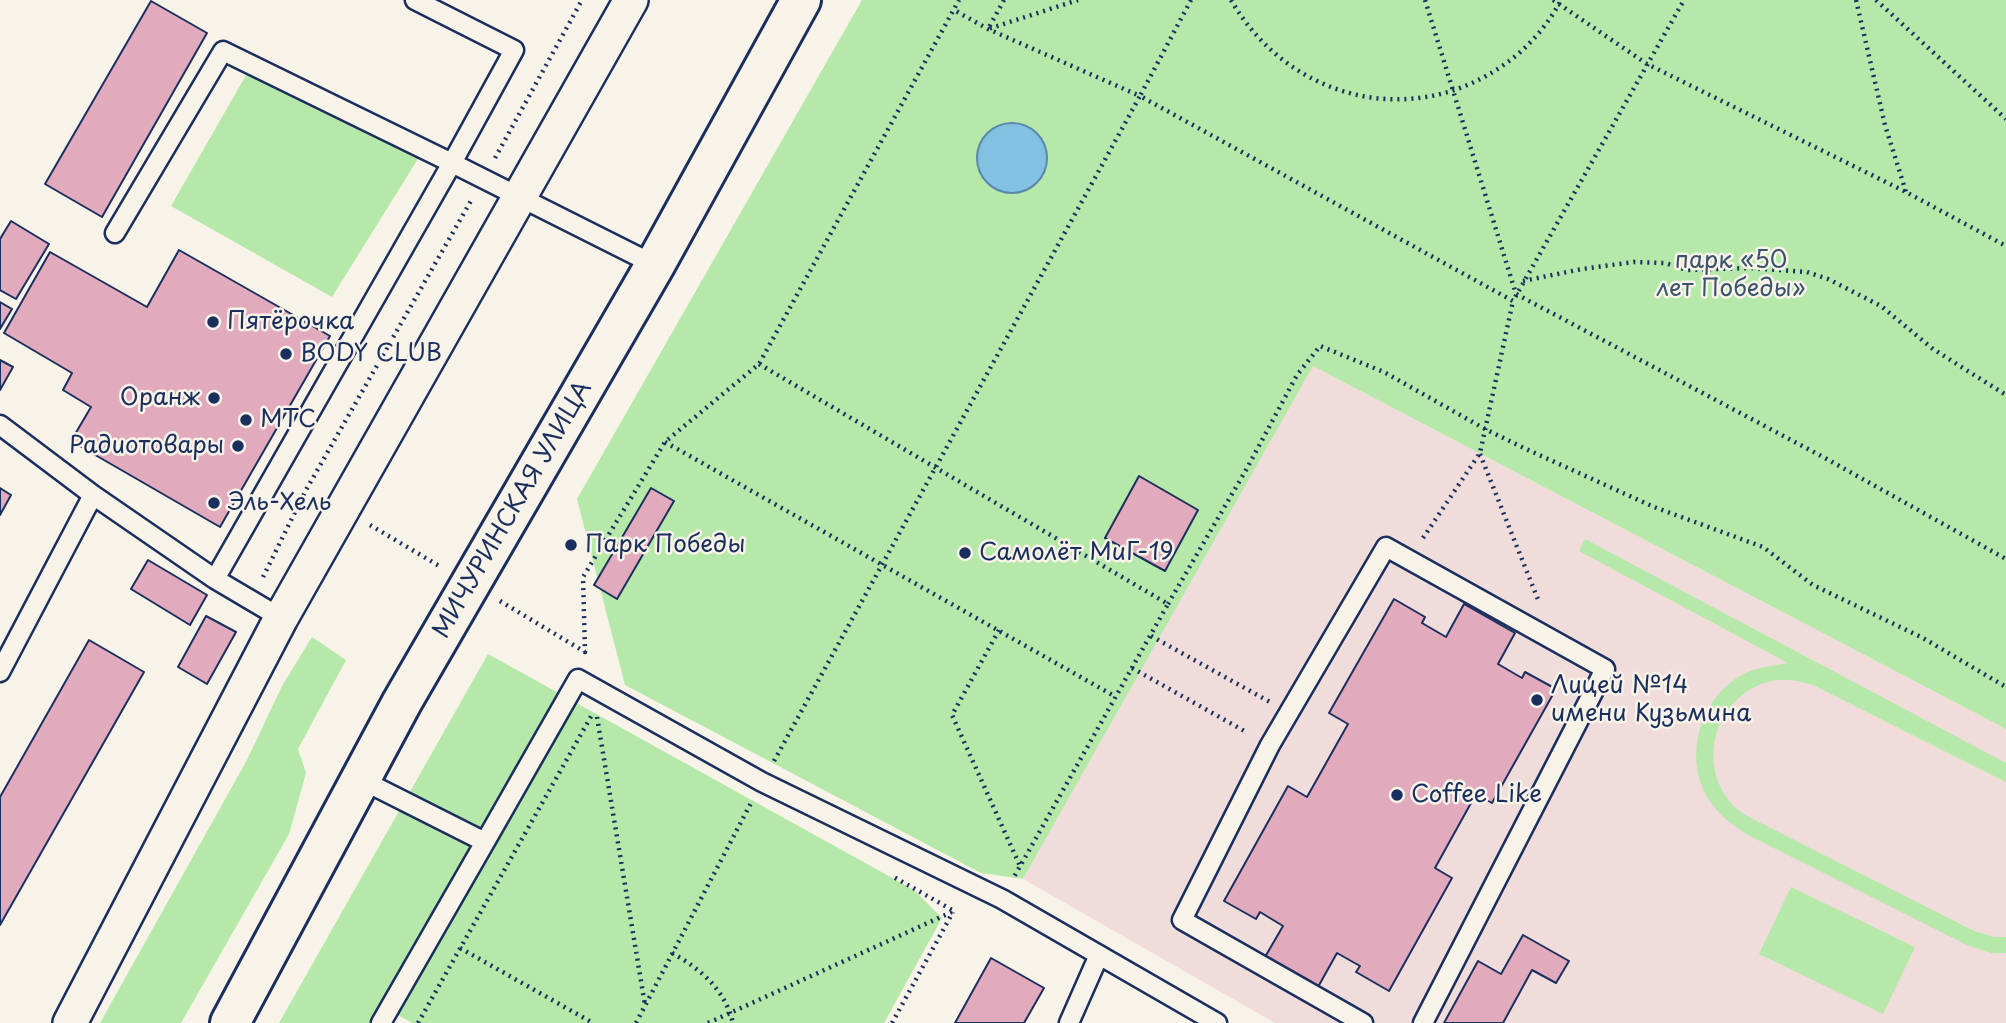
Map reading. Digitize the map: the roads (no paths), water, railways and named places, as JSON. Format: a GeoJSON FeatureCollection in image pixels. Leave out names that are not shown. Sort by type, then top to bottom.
{"type":"FeatureCollection","features":[{"type":"Feature","properties":{"kind":"main road","name":"МИЧУРИНСКАЯ УЛИЦА"},"geometry":{"type":"LineString","coordinates":[[230,1023],[360,779],[470,583],[655,265],[801,0]]}},
{"type":"Feature","properties":{"kind":"street"},"geometry":{"type":"LineString","coordinates":[[70,1023],[281,618],[631,0]]}},
{"type":"Feature","properties":{"kind":"lane"},"geometry":{"type":"LineString","coordinates":[[215,579],[514,50],[415,0]]}},
{"type":"Feature","properties":{"kind":"lane"},"geometry":{"type":"LineString","coordinates":[[115,233],[223,51],[655,265]]}},
{"type":"Feature","properties":{"kind":"lane"},"geometry":{"type":"LineString","coordinates":[[0,425],[93,495],[215,579],[281,618]]}},
{"type":"Feature","properties":{"kind":"lane"},"geometry":{"type":"LineString","coordinates":[[0,672],[93,495]]}},
{"type":"Feature","properties":{"kind":"lane"},"geometry":{"type":"LineString","coordinates":[[1363,1023],[1182,920],[1270,745],[1386,547],[1605,669],[1423,1023]]}},
{"type":"Feature","properties":{"kind":"lane"},"geometry":{"type":"LineString","coordinates":[[381,1023],[578,679],[600,701],[1002,899],[1217,1023]]}},
{"type":"Feature","properties":{"kind":"lane"},"geometry":{"type":"LineString","coordinates":[[360,779],[485,842]]}},
{"type":"Feature","properties":{"kind":"lane"},"geometry":{"type":"LineString","coordinates":[[1069,1023],[1099,955]]}},
{"type":"Feature","properties":{"kind":"water"},"geometry":{"type":"Polygon","coordinates":[[[1019,123],[1032,129],[1041,138],[1045,144],[1045,172],[1037,183],[1026,191],[1005,193],[987,183],[979,172],[977,151],[987,133],[998,125],[1019,123]]]}},
{"type":"Feature","properties":{"kind":"place","name":"Пятёрочка"},"geometry":{"type":"Point","coordinates":[213,322]}},
{"type":"Feature","properties":{"kind":"place","name":"BODY CLUB"},"geometry":{"type":"Point","coordinates":[286,354]}},
{"type":"Feature","properties":{"kind":"place","name":"Оранж"},"geometry":{"type":"Point","coordinates":[214,398]}},
{"type":"Feature","properties":{"kind":"place","name":"МТС"},"geometry":{"type":"Point","coordinates":[246,420]}},
{"type":"Feature","properties":{"kind":"place","name":"Радиотовары"},"geometry":{"type":"Point","coordinates":[238,446]}},
{"type":"Feature","properties":{"kind":"place","name":"Эль-Хель"},"geometry":{"type":"Point","coordinates":[214,503]}},
{"type":"Feature","properties":{"kind":"place","name":"Парк Победы"},"geometry":{"type":"Point","coordinates":[571,545]}},
{"type":"Feature","properties":{"kind":"place","name":"Самолёт МиГ-19"},"geometry":{"type":"Point","coordinates":[965,553]}},
{"type":"Feature","properties":{"kind":"place","name":"Лицей №14 имени Кузьмина"},"geometry":{"type":"Point","coordinates":[1537,700]}},
{"type":"Feature","properties":{"kind":"place","name":"Coffee Like"},"geometry":{"type":"Point","coordinates":[1397,795]}},
{"type":"Feature","properties":{"kind":"park label","name":"парк «50 лет Победы»"},"geometry":{"type":"Point","coordinates":[1731,275]}}]}
